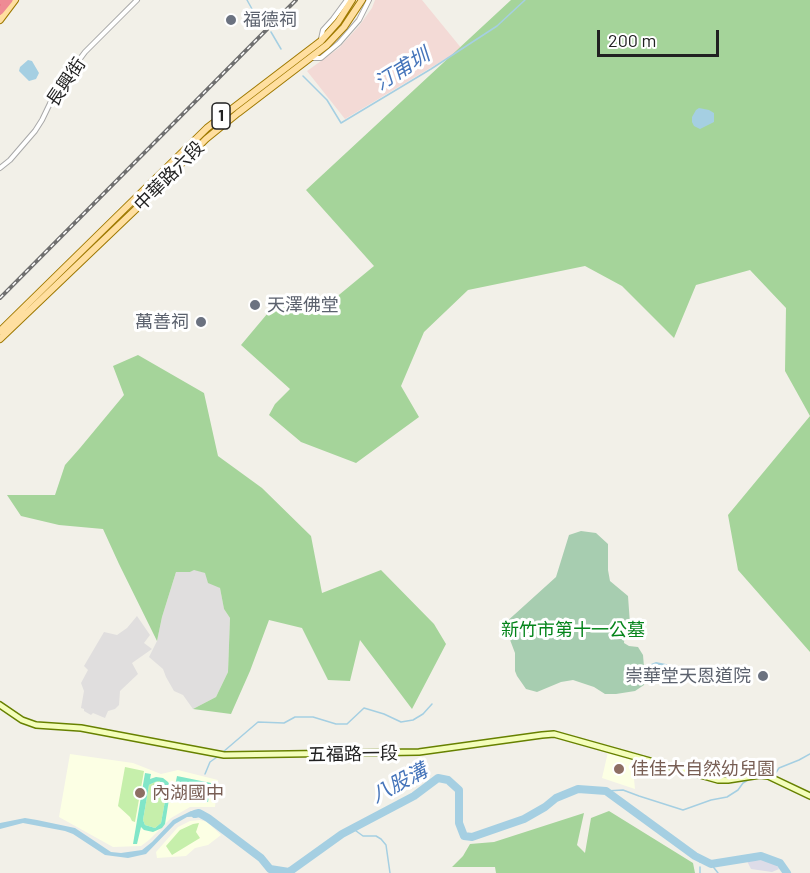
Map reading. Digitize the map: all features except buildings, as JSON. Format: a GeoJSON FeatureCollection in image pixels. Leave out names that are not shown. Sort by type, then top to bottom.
{"type":"FeatureCollection","features":[{"type":"Feature","properties":{"kind":"highway"},"geometry":{"type":"LineString","coordinates":[[0,11],[9,0]]}},
{"type":"Feature","properties":{"kind":"main road"},"geometry":{"type":"LineString","coordinates":[[0,20],[15,0]]}},
{"type":"Feature","properties":{"kind":"main road","name":"1"},"geometry":{"type":"LineString","coordinates":[[321,40],[338,22],[352,0]]}},
{"type":"Feature","properties":{"kind":"main road","name":"1"},"geometry":{"type":"LineString","coordinates":[[310,58],[327,45],[344,27],[362,0]]}},
{"type":"Feature","properties":{"kind":"main road","name":"中華路六段"},"geometry":{"type":"LineString","coordinates":[[0,331],[207,128],[321,40]]}},
{"type":"Feature","properties":{"kind":"main road","name":"中華路六段"},"geometry":{"type":"LineString","coordinates":[[0,339],[206,140],[310,58]]}},
{"type":"Feature","properties":{"kind":"main road","name":"五福路一段"},"geometry":{"type":"LineString","coordinates":[[0,705],[22,720],[36,725],[81,728],[224,754],[419,753],[554,734],[718,780],[768,776],[810,796]]}},
{"type":"Feature","properties":{"kind":"street","name":"長興街"},"geometry":{"type":"LineString","coordinates":[[0,168],[35,131],[56,91],[80,59],[137,0]]}},
{"type":"Feature","properties":{"kind":"street","name":"中華路六段"},"geometry":{"type":"LineString","coordinates":[[321,40],[323,30],[347,0]]}},
{"type":"Feature","properties":{"kind":"street","name":"中華路六段"},"geometry":{"type":"LineString","coordinates":[[310,58],[321,58],[339,43],[359,20],[369,0]]}},
{"type":"Feature","properties":{"kind":"shaded area"},"geometry":{"type":"Polygon","coordinates":[[[375,0],[422,0],[462,49],[345,119],[307,71],[339,48],[359,26],[375,0]]]}},
{"type":"Feature","properties":{"kind":"shaded area"},"geometry":{"type":"Polygon","coordinates":[[[194,569],[205,573],[220,588],[224,609],[230,618],[228,672],[216,697],[193,709],[183,695],[174,691],[163,669],[149,657],[157,641],[176,572],[190,572],[194,569]]]}},
{"type":"Feature","properties":{"kind":"shaded area"},"geometry":{"type":"Polygon","coordinates":[[[137,616],[150,635],[144,643],[152,649],[132,663],[138,674],[120,691],[119,705],[108,711],[105,718],[93,713],[91,715],[81,708],[84,691],[81,683],[88,670],[84,666],[104,632],[117,635],[127,628],[137,616]]]}},
{"type":"Feature","properties":{"kind":"shaded area","name":"佳佳大自然幼兒園"},"geometry":{"type":"Polygon","coordinates":[[[608,752],[632,759],[635,789],[602,778],[608,752]]]}},
{"type":"Feature","properties":{"kind":"shaded area","name":"內湖國中"},"geometry":{"type":"Polygon","coordinates":[[[70,754],[133,763],[161,774],[178,770],[218,780],[215,807],[190,807],[171,818],[141,846],[113,847],[59,817],[70,754]]]}},
{"type":"Feature","properties":{"kind":"shaded area"},"geometry":{"type":"Polygon","coordinates":[[[190,821],[207,822],[221,835],[208,845],[195,848],[186,856],[157,858],[156,852],[178,827],[190,821]]]}},
{"type":"Feature","properties":{"kind":"shaded area"},"geometry":{"type":"Polygon","coordinates":[[[764,860],[776,864],[779,869],[772,872],[751,869],[747,861],[764,860]]]}},
{"type":"Feature","properties":{"kind":"green space"},"geometry":{"type":"Polygon","coordinates":[[[511,0],[810,0],[810,416],[785,371],[786,308],[750,270],[696,285],[674,338],[622,286],[585,266],[468,290],[424,332],[401,386],[419,417],[356,463],[301,442],[269,415],[275,404],[290,389],[241,345],[283,295],[334,299],[374,266],[306,190],[511,0]]]}},
{"type":"Feature","properties":{"kind":"green space"},"geometry":{"type":"Polygon","coordinates":[[[138,355],[204,393],[218,456],[262,488],[311,536],[322,593],[381,570],[434,624],[446,644],[412,709],[360,640],[350,681],[328,680],[302,628],[269,620],[231,714],[193,709],[216,697],[228,672],[230,618],[224,609],[220,588],[208,583],[205,573],[194,570],[176,572],[157,641],[103,529],[59,525],[21,516],[7,495],[55,495],[65,465],[124,395],[113,366],[138,355]]]}},
{"type":"Feature","properties":{"kind":"green space"},"geometry":{"type":"Polygon","coordinates":[[[810,416],[810,652],[738,570],[728,515],[810,416]]]}},
{"type":"Feature","properties":{"kind":"green space","name":"新竹市第十一公墓"},"geometry":{"type":"Polygon","coordinates":[[[581,531],[596,533],[608,544],[610,581],[628,596],[630,624],[625,630],[624,643],[638,647],[643,655],[645,679],[644,685],[635,691],[605,694],[594,687],[573,680],[561,682],[537,692],[526,689],[515,671],[515,653],[504,624],[556,577],[569,535],[581,531]]]}},
{"type":"Feature","properties":{"kind":"green space"},"geometry":{"type":"Polygon","coordinates":[[[125,767],[144,771],[135,822],[118,806],[125,767]]]}},
{"type":"Feature","properties":{"kind":"green space"},"geometry":{"type":"Polygon","coordinates":[[[145,773],[151,774],[150,779],[163,778],[171,787],[165,824],[153,832],[141,827],[137,844],[133,844],[145,773]],[[159,781],[149,785],[143,820],[145,825],[155,828],[161,823],[166,786],[159,781]]]}},
{"type":"Feature","properties":{"kind":"green space"},"geometry":{"type":"Polygon","coordinates":[[[177,776],[211,783],[208,802],[173,796],[177,776]]]}},
{"type":"Feature","properties":{"kind":"green space"},"geometry":{"type":"Polygon","coordinates":[[[159,781],[166,786],[167,790],[161,823],[155,828],[145,825],[143,820],[149,785],[159,781]]]}},
{"type":"Feature","properties":{"kind":"green space"},"geometry":{"type":"Polygon","coordinates":[[[609,811],[693,863],[695,873],[496,873],[495,867],[452,867],[463,856],[470,844],[494,842],[584,813],[577,845],[585,853],[591,818],[609,811]]]}},
{"type":"Feature","properties":{"kind":"green space"},"geometry":{"type":"Polygon","coordinates":[[[199,823],[196,832],[200,838],[172,855],[166,846],[180,830],[199,823]]]}},
{"type":"Feature","properties":{"kind":"water"},"geometry":{"type":"Polygon","coordinates":[[[28,60],[32,61],[39,73],[36,79],[29,81],[19,71],[28,60]]]}},
{"type":"Feature","properties":{"kind":"water"},"geometry":{"type":"Polygon","coordinates":[[[699,108],[714,113],[714,122],[700,129],[692,122],[692,117],[699,108]]]}},
{"type":"Feature","properties":{"kind":"water"},"geometry":{"type":"Polygon","coordinates":[[[656,662],[672,667],[667,680],[648,675],[647,667],[656,662]]]}},
{"type":"Feature","properties":{"kind":"water"},"geometry":{"type":"Polygon","coordinates":[[[191,811],[199,812],[204,816],[187,817],[175,824],[146,854],[128,858],[105,855],[65,831],[23,823],[0,829],[0,823],[25,818],[37,820],[75,828],[111,852],[121,853],[142,850],[173,820],[191,811]]]}},
{"type":"Feature","properties":{"kind":"waterway","name":"汀甫圳"},"geometry":{"type":"LineString","coordinates":[[247,0],[252,9]]}},
{"type":"Feature","properties":{"kind":"waterway","name":"汀甫圳"},"geometry":{"type":"LineString","coordinates":[[303,76],[327,100],[341,123],[497,26],[525,0]]}},
{"type":"Feature","properties":{"kind":"waterway","name":"汀甫圳"},"geometry":{"type":"LineString","coordinates":[[255,17],[263,24]]}},
{"type":"Feature","properties":{"kind":"waterway","name":"汀甫圳"},"geometry":{"type":"LineString","coordinates":[[271,32],[281,49]]}},
{"type":"Feature","properties":{"kind":"waterway"},"geometry":{"type":"LineString","coordinates":[[223,752],[258,722],[284,723],[295,717],[313,717],[336,724],[347,724],[364,708],[401,722],[413,720],[423,714],[432,704]]}},
{"type":"Feature","properties":{"kind":"waterway"},"geometry":{"type":"LineString","coordinates":[[769,774],[775,774],[779,768],[810,754]]}},
{"type":"Feature","properties":{"kind":"waterway"},"geometry":{"type":"LineString","coordinates":[[205,774],[210,762],[217,757]]}},
{"type":"Feature","properties":{"kind":"waterway","name":"八股溝"},"geometry":{"type":"LineString","coordinates":[[195,814],[199,813],[208,818],[261,858],[270,869],[289,872],[342,834],[414,796],[438,778],[448,780],[459,790],[459,823],[464,836],[472,837],[524,819],[556,798],[578,789],[606,791],[695,856],[711,864],[761,856],[780,863],[787,873]]}},
{"type":"Feature","properties":{"kind":"waterway"},"geometry":{"type":"LineString","coordinates":[[606,791],[623,790],[683,810],[727,797],[748,780]]}},
{"type":"Feature","properties":{"kind":"waterway"},"geometry":{"type":"LineString","coordinates":[[352,828],[363,836],[376,836],[381,839],[386,845],[390,873]]}},
{"type":"Feature","properties":{"kind":"waterway","name":"八股溝"},"geometry":{"type":"LineString","coordinates":[[699,858],[700,862]]}},
{"type":"Feature","properties":{"kind":"waterway"},"geometry":{"type":"LineString","coordinates":[[711,864],[718,873]]}},
{"type":"Feature","properties":{"kind":"waterway"},"geometry":{"type":"LineString","coordinates":[[700,867],[700,873]]}},
{"type":"Feature","properties":{"kind":"railway"},"geometry":{"type":"LineString","coordinates":[[0,298],[296,0]]}},
{"type":"Feature","properties":{"kind":"place","name":"福德祠"},"geometry":{"type":"Point","coordinates":[231,20]}},
{"type":"Feature","properties":{"kind":"place","name":"天澤佛堂"},"geometry":{"type":"Point","coordinates":[255,305]}},
{"type":"Feature","properties":{"kind":"place","name":"萬善祠"},"geometry":{"type":"Point","coordinates":[201,322]}},
{"type":"Feature","properties":{"kind":"place","name":"崇華堂天恩道院"},"geometry":{"type":"Point","coordinates":[763,676]}},
{"type":"Feature","properties":{"kind":"place","name":"佳佳大自然幼兒園"},"geometry":{"type":"Point","coordinates":[619,769]}},
{"type":"Feature","properties":{"kind":"place","name":"內湖國中"},"geometry":{"type":"Point","coordinates":[140,793]}}]}
